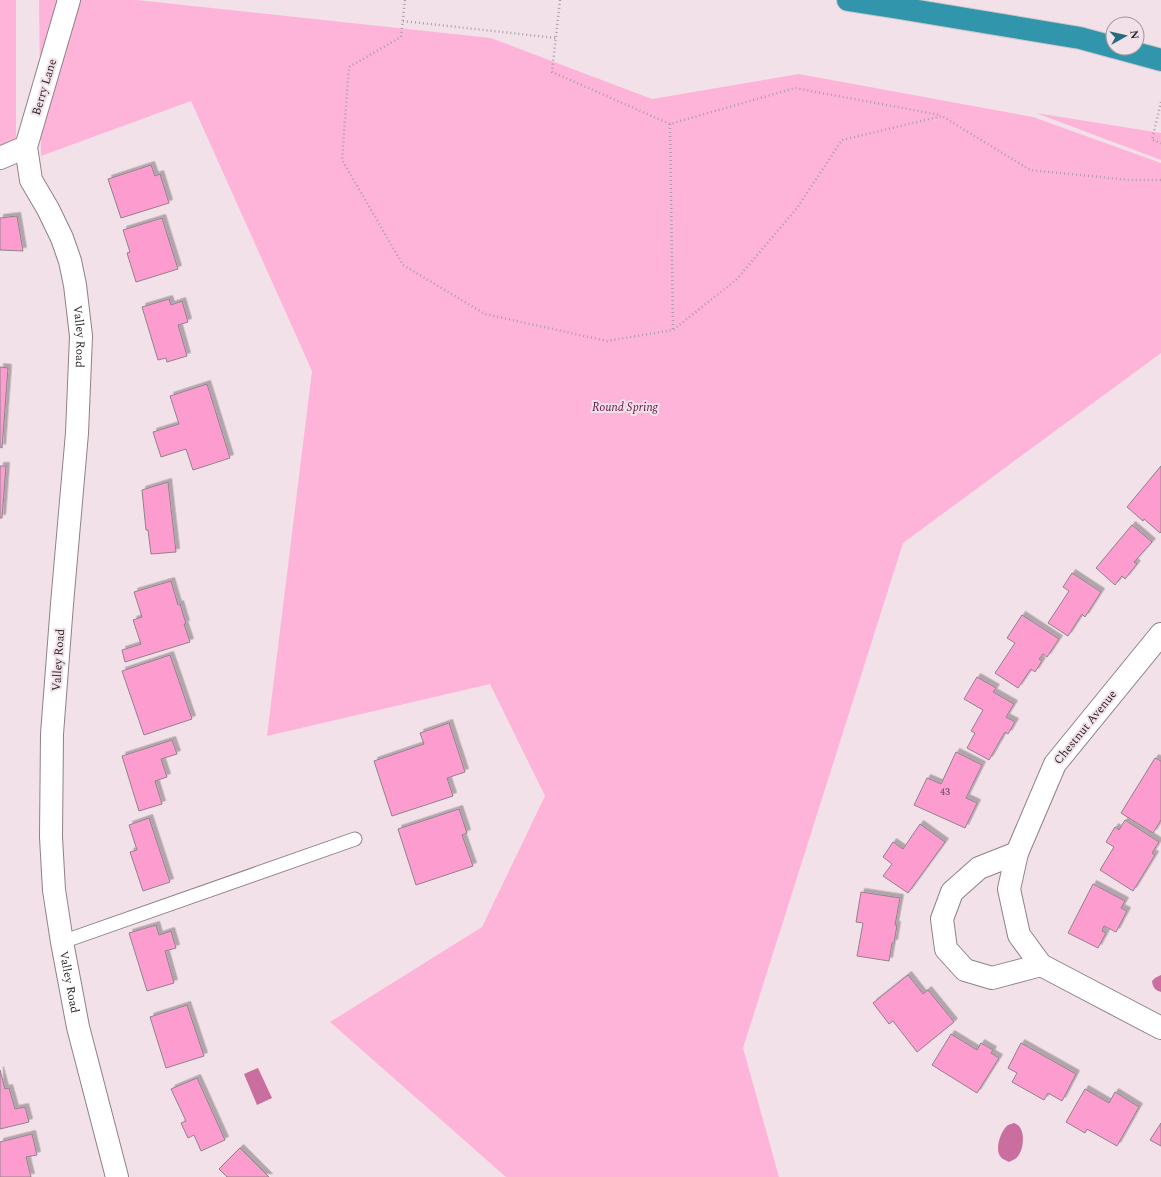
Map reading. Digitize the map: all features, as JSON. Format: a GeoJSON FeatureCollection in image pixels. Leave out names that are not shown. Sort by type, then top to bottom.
{"type":"FeatureCollection","features":[{"type":"Feature","properties":{"kind":"highway"},"geometry":{"type":"LineString","coordinates":[[848,0],[1080,38],[1105,45]]}},
{"type":"Feature","properties":{"kind":"highway"},"geometry":{"type":"LineString","coordinates":[[1145,56],[1161,60]]}},
{"type":"Feature","properties":{"kind":"street","name":"Berry Lane"},"geometry":{"type":"LineString","coordinates":[[26,147],[70,0]]}},
{"type":"Feature","properties":{"kind":"street"},"geometry":{"type":"LineString","coordinates":[[0,158],[26,147]]}},
{"type":"Feature","properties":{"kind":"street","name":"Valley Road"},"geometry":{"type":"LineString","coordinates":[[26,147],[31,180],[48,209],[62,238],[70,261],[75,285],[81,336],[77,433],[52,734],[51,837],[54,890],[78,1027],[117,1177]]}},
{"type":"Feature","properties":{"kind":"street","name":"Chestnut Avenue"},"geometry":{"type":"LineString","coordinates":[[1161,634],[1055,764],[1017,853],[1009,889],[1019,935],[1041,965],[1161,1028]]}},
{"type":"Feature","properties":{"kind":"street"},"geometry":{"type":"LineString","coordinates":[[1017,853],[979,868],[952,892],[942,919],[946,949],[965,970],[992,978],[1041,965]]}},
{"type":"Feature","properties":{"kind":"lane"},"geometry":{"type":"LineString","coordinates":[[62,942],[355,838]]}},
{"type":"Feature","properties":{"kind":"path"},"geometry":{"type":"LineString","coordinates":[[405,0],[401,37],[349,67],[342,160],[402,265],[485,314],[607,341],[674,330],[736,280],[797,208],[842,140],[942,116]]}},
{"type":"Feature","properties":{"kind":"path"},"geometry":{"type":"LineString","coordinates":[[560,0],[552,72],[670,124],[795,88],[942,116],[1030,170],[1130,180],[1161,180]]}},
{"type":"Feature","properties":{"kind":"path"},"geometry":{"type":"LineString","coordinates":[[403,21],[556,38]]}},
{"type":"Feature","properties":{"kind":"path"},"geometry":{"type":"LineString","coordinates":[[1161,102],[1152,140],[1161,143]]}},
{"type":"Feature","properties":{"kind":"path"},"geometry":{"type":"LineString","coordinates":[[670,124],[674,330]]}},
{"type":"Feature","properties":{"kind":"green space"},"geometry":{"type":"Polygon","coordinates":[[[0,0],[16,0],[16,151],[0,158],[0,0]]]}},
{"type":"Feature","properties":{"kind":"green space","name":"Round Spring"},"geometry":{"type":"Polygon","coordinates":[[[39,0],[137,0],[491,38],[652,99],[799,74],[1033,117],[1161,163],[1161,353],[903,543],[743,1048],[779,1177],[506,1177],[330,1022],[482,927],[545,796],[490,684],[267,736],[312,371],[191,101],[41,156],[39,0]]]}},
{"type":"Feature","properties":{"kind":"green space"},"geometry":{"type":"Polygon","coordinates":[[[1036,113],[1161,133],[1161,160],[1036,113]]]}},
{"type":"Feature","properties":{"kind":"shaded area"},"geometry":{"type":"Polygon","coordinates":[[[1161,975],[1161,992],[1155,988],[1152,981],[1161,975]]]}},
{"type":"Feature","properties":{"kind":"shaded area"},"geometry":{"type":"Polygon","coordinates":[[[258,1068],[272,1098],[257,1105],[244,1074],[258,1068]]]}},
{"type":"Feature","properties":{"kind":"shaded area"},"geometry":{"type":"Polygon","coordinates":[[[1014,1123],[1019,1126],[1021,1130],[1023,1144],[1018,1156],[1009,1162],[1000,1156],[998,1147],[1002,1132],[1008,1125],[1014,1123]]]}},
{"type":"Feature","properties":{"kind":"building"},"geometry":{"type":"Polygon","coordinates":[[[151,165],[155,176],[160,174],[169,203],[121,218],[108,179],[151,165]]]}},
{"type":"Feature","properties":{"kind":"building"},"geometry":{"type":"Polygon","coordinates":[[[17,216],[23,251],[0,250],[0,218],[17,216]]]}},
{"type":"Feature","properties":{"kind":"building"},"geometry":{"type":"Polygon","coordinates":[[[162,218],[178,269],[136,282],[127,253],[130,252],[123,230],[162,218]]]}},
{"type":"Feature","properties":{"kind":"building"},"geometry":{"type":"Polygon","coordinates":[[[169,299],[171,305],[182,301],[188,322],[178,325],[187,356],[167,362],[166,358],[158,360],[142,307],[169,299]]]}},
{"type":"Feature","properties":{"kind":"building"},"geometry":{"type":"Polygon","coordinates":[[[0,367],[8,368],[2,448],[0,447],[0,367]]]}},
{"type":"Feature","properties":{"kind":"building"},"geometry":{"type":"Polygon","coordinates":[[[207,384],[230,458],[193,470],[186,449],[161,457],[153,432],[179,424],[170,396],[207,384]]]}},
{"type":"Feature","properties":{"kind":"building"},"geometry":{"type":"Polygon","coordinates":[[[0,466],[6,466],[2,518],[0,518],[0,466]]]}},
{"type":"Feature","properties":{"kind":"building"},"geometry":{"type":"Polygon","coordinates":[[[1161,466],[1161,532],[1160,533],[1127,507],[1161,466]]]}},
{"type":"Feature","properties":{"kind":"building"},"geometry":{"type":"Polygon","coordinates":[[[168,482],[176,552],[151,554],[148,530],[146,530],[142,490],[168,482]]]}},
{"type":"Feature","properties":{"kind":"building"},"geometry":{"type":"Polygon","coordinates":[[[1132,525],[1152,542],[1134,562],[1137,564],[1125,579],[1122,576],[1115,585],[1096,568],[1132,525]]]}},
{"type":"Feature","properties":{"kind":"building"},"geometry":{"type":"Polygon","coordinates":[[[1072,573],[1101,592],[1085,617],[1082,614],[1068,636],[1048,623],[1069,591],[1063,587],[1072,573]]]}},
{"type":"Feature","properties":{"kind":"building"},"geometry":{"type":"Polygon","coordinates":[[[171,581],[178,605],[180,604],[186,624],[184,624],[190,642],[125,662],[122,650],[141,644],[133,620],[142,617],[134,592],[171,581]]]}},
{"type":"Feature","properties":{"kind":"building"},"geometry":{"type":"Polygon","coordinates":[[[1022,615],[1059,639],[1047,657],[1043,654],[1039,659],[1042,661],[1035,672],[1031,669],[1018,688],[995,673],[1015,643],[1007,638],[1022,615]]]}},
{"type":"Feature","properties":{"kind":"building"},"geometry":{"type":"Polygon","coordinates":[[[170,655],[192,719],[144,735],[122,671],[170,655]]]}},
{"type":"Feature","properties":{"kind":"building"},"geometry":{"type":"Polygon","coordinates":[[[977,677],[996,688],[993,692],[1014,704],[1006,717],[1015,722],[1008,734],[1005,732],[989,760],[967,748],[975,733],[971,731],[983,710],[964,699],[977,677]]]}},
{"type":"Feature","properties":{"kind":"building"},"geometry":{"type":"Polygon","coordinates":[[[449,723],[465,772],[447,778],[453,796],[392,816],[374,761],[424,744],[420,733],[449,723]]]}},
{"type":"Feature","properties":{"kind":"building"},"geometry":{"type":"Polygon","coordinates":[[[172,740],[177,754],[161,759],[167,777],[155,781],[162,804],[139,811],[122,756],[172,740]]]}},
{"type":"Feature","properties":{"kind":"building"},"geometry":{"type":"Polygon","coordinates":[[[956,752],[982,765],[966,798],[977,803],[965,828],[914,805],[927,778],[941,784],[956,752]]]}},
{"type":"Feature","properties":{"kind":"building"},"geometry":{"type":"Polygon","coordinates":[[[1155,758],[1161,761],[1161,820],[1153,833],[1121,813],[1155,758]]]}},
{"type":"Feature","properties":{"kind":"building"},"geometry":{"type":"Polygon","coordinates":[[[459,809],[467,833],[462,835],[473,866],[416,885],[398,829],[459,809]]]}},
{"type":"Feature","properties":{"kind":"building"},"geometry":{"type":"Polygon","coordinates":[[[149,818],[170,882],[143,891],[130,852],[137,850],[129,825],[149,818]]]}},
{"type":"Feature","properties":{"kind":"building"},"geometry":{"type":"Polygon","coordinates":[[[1125,820],[1159,842],[1152,853],[1155,855],[1133,891],[1100,870],[1114,847],[1106,842],[1115,827],[1119,830],[1125,820]]]}},
{"type":"Feature","properties":{"kind":"building"},"geometry":{"type":"Polygon","coordinates":[[[920,824],[945,842],[908,893],[883,876],[892,864],[883,857],[893,842],[903,849],[920,824]]]}},
{"type":"Feature","properties":{"kind":"building"},"geometry":{"type":"Polygon","coordinates":[[[1093,884],[1125,901],[1121,908],[1127,911],[1116,932],[1104,926],[1102,931],[1106,933],[1098,948],[1068,933],[1093,884]]]}},
{"type":"Feature","properties":{"kind":"building"},"geometry":{"type":"Polygon","coordinates":[[[861,892],[900,898],[895,925],[897,925],[894,943],[892,943],[889,961],[857,956],[863,923],[856,922],[861,892]]]}},
{"type":"Feature","properties":{"kind":"building"},"geometry":{"type":"Polygon","coordinates":[[[156,925],[159,935],[171,931],[176,948],[165,951],[174,983],[147,991],[129,933],[156,925]]]}},
{"type":"Feature","properties":{"kind":"building"},"geometry":{"type":"Polygon","coordinates":[[[908,975],[923,994],[928,990],[954,1022],[917,1052],[893,1021],[889,1024],[873,1003],[908,975]]]}},
{"type":"Feature","properties":{"kind":"building"},"geometry":{"type":"Polygon","coordinates":[[[187,1005],[204,1056],[166,1068],[150,1017],[187,1005]]]}},
{"type":"Feature","properties":{"kind":"building"},"geometry":{"type":"Polygon","coordinates":[[[951,1034],[977,1050],[981,1043],[993,1050],[991,1053],[999,1058],[977,1093],[932,1065],[951,1034]]]}},
{"type":"Feature","properties":{"kind":"building"},"geometry":{"type":"Polygon","coordinates":[[[1021,1043],[1076,1074],[1062,1101],[1048,1093],[1044,1100],[1012,1082],[1017,1073],[1008,1068],[1021,1043]]]}},
{"type":"Feature","properties":{"kind":"building"},"geometry":{"type":"Polygon","coordinates":[[[0,1070],[5,1089],[9,1088],[15,1109],[25,1107],[29,1122],[0,1129],[0,1070]]]}},
{"type":"Feature","properties":{"kind":"building"},"geometry":{"type":"Polygon","coordinates":[[[197,1078],[225,1140],[201,1151],[194,1135],[188,1138],[181,1123],[186,1121],[171,1089],[197,1078]]]}},
{"type":"Feature","properties":{"kind":"building"},"geometry":{"type":"Polygon","coordinates":[[[1085,1089],[1109,1103],[1115,1092],[1139,1107],[1117,1146],[1087,1129],[1085,1133],[1066,1122],[1085,1089]]]}},
{"type":"Feature","properties":{"kind":"building"},"geometry":{"type":"Polygon","coordinates":[[[1161,1123],[1161,1146],[1150,1140],[1161,1123]]]}},
{"type":"Feature","properties":{"kind":"building"},"geometry":{"type":"Polygon","coordinates":[[[32,1134],[37,1155],[26,1157],[31,1177],[0,1177],[0,1142],[32,1134]]]}},
{"type":"Feature","properties":{"kind":"building"},"geometry":{"type":"Polygon","coordinates":[[[240,1148],[269,1177],[227,1177],[219,1169],[240,1148]]]}}]}
